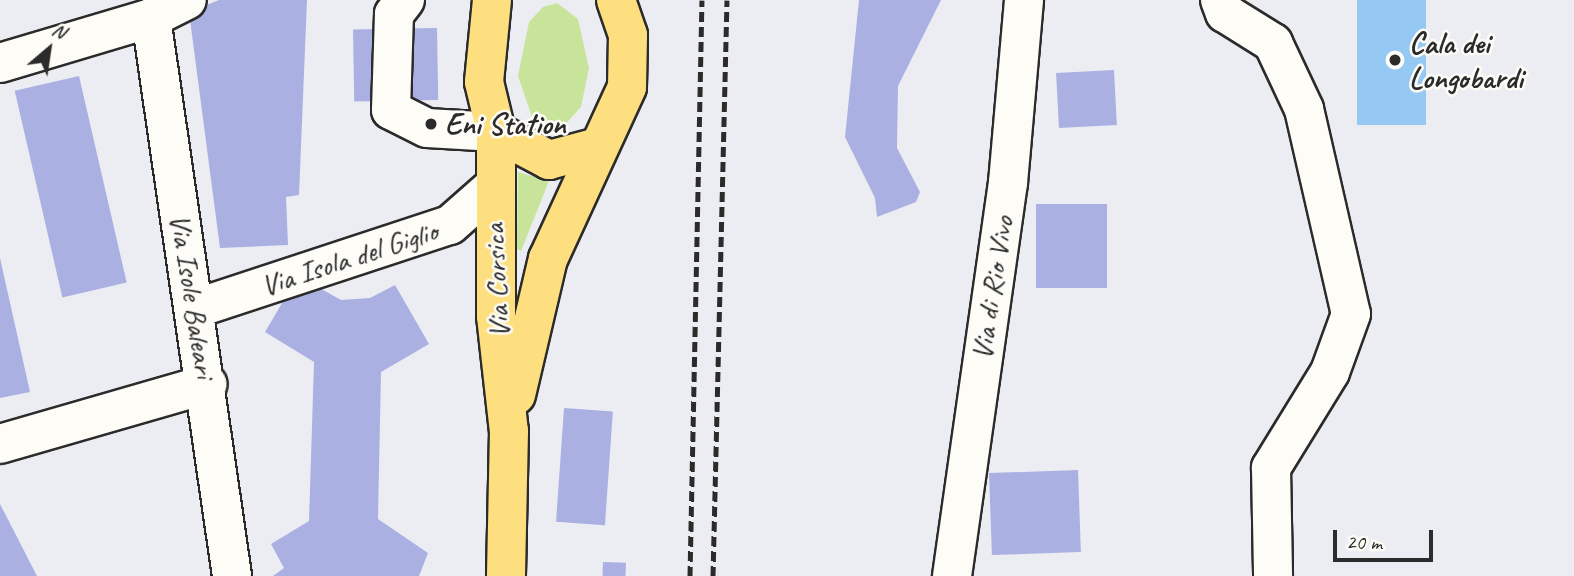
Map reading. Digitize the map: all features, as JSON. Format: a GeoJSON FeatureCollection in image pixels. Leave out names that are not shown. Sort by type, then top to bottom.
{"type":"FeatureCollection","features":[{"type":"Feature","properties":{"kind":"main road","name":"Via Corsica"},"geometry":{"type":"LineString","coordinates":[[492,0],[484,82],[496,132],[492,188],[496,316],[509,431],[506,576]]}},
{"type":"Feature","properties":{"kind":"main road","name":"Via Corsica"},"geometry":{"type":"LineString","coordinates":[[509,431],[548,259],[598,147],[620,113],[627,87],[628,35],[617,0]]}},
{"type":"Feature","properties":{"kind":"main road"},"geometry":{"type":"LineString","coordinates":[[496,132],[549,160],[598,147]]}},
{"type":"Feature","properties":{"kind":"street"},"geometry":{"type":"LineString","coordinates":[[0,63],[151,18],[186,0]]}},
{"type":"Feature","properties":{"kind":"street"},"geometry":{"type":"LineString","coordinates":[[405,0],[394,14],[391,110],[427,128],[496,132]]}},
{"type":"Feature","properties":{"kind":"street","name":"Via di Rio Vivo"},"geometry":{"type":"LineString","coordinates":[[952,576],[1010,169],[1024,0]]}},
{"type":"Feature","properties":{"kind":"street"},"geometry":{"type":"LineString","coordinates":[[1220,0],[1225,13],[1273,43],[1304,109],[1351,314],[1330,372],[1271,468],[1273,576]]}},
{"type":"Feature","properties":{"kind":"street","name":"Via Isole Baleari"},"geometry":{"type":"LineString","coordinates":[[151,18],[194,309],[208,384],[232,576]]}},
{"type":"Feature","properties":{"kind":"street","name":"Via Isola del Giglio"},"geometry":{"type":"LineString","coordinates":[[194,309],[450,225],[492,188]]}},
{"type":"Feature","properties":{"kind":"street"},"geometry":{"type":"LineString","coordinates":[[0,444],[208,384]]}},
{"type":"Feature","properties":{"kind":"green space"},"geometry":{"type":"Polygon","coordinates":[[[557,3],[578,19],[589,68],[581,107],[559,131],[533,120],[518,76],[529,22],[543,7],[557,3]]]}},
{"type":"Feature","properties":{"kind":"green space"},"geometry":{"type":"Polygon","coordinates":[[[518,172],[549,181],[521,251],[517,249],[518,172]]]}},
{"type":"Feature","properties":{"kind":"water","name":"Cala dei Longobardi"},"geometry":{"type":"Polygon","coordinates":[[[1357,0],[1426,0],[1426,125],[1357,125],[1357,0]]]}},
{"type":"Feature","properties":{"kind":"building"},"geometry":{"type":"Polygon","coordinates":[[[219,0],[307,0],[299,195],[286,197],[288,245],[220,248],[189,12],[219,0]]]}},
{"type":"Feature","properties":{"kind":"building"},"geometry":{"type":"Polygon","coordinates":[[[859,0],[941,0],[898,86],[897,148],[920,192],[916,202],[877,217],[875,198],[845,137],[859,0]]]}},
{"type":"Feature","properties":{"kind":"building"},"geometry":{"type":"Polygon","coordinates":[[[437,28],[438,100],[354,101],[353,29],[437,28]]]}},
{"type":"Feature","properties":{"kind":"building"},"geometry":{"type":"Polygon","coordinates":[[[1114,70],[1117,125],[1059,128],[1056,73],[1114,70]]]}},
{"type":"Feature","properties":{"kind":"building"},"geometry":{"type":"Polygon","coordinates":[[[79,76],[127,283],[62,297],[15,91],[79,76]]]}},
{"type":"Feature","properties":{"kind":"building"},"geometry":{"type":"Polygon","coordinates":[[[1036,204],[1107,204],[1107,288],[1036,288],[1036,204]]]}},
{"type":"Feature","properties":{"kind":"building"},"geometry":{"type":"Polygon","coordinates":[[[0,258],[30,392],[0,398],[0,258]]]}},
{"type":"Feature","properties":{"kind":"building"},"geometry":{"type":"Polygon","coordinates":[[[298,276],[341,300],[370,298],[395,285],[429,344],[381,372],[378,519],[428,553],[419,576],[273,576],[284,568],[271,544],[309,521],[314,362],[265,332],[298,276]]]}},
{"type":"Feature","properties":{"kind":"building"},"geometry":{"type":"Polygon","coordinates":[[[564,408],[613,411],[605,525],[556,522],[564,408]]]}},
{"type":"Feature","properties":{"kind":"building"},"geometry":{"type":"Polygon","coordinates":[[[1078,470],[1081,552],[992,555],[989,473],[1078,470]]]}},
{"type":"Feature","properties":{"kind":"building"},"geometry":{"type":"Polygon","coordinates":[[[0,504],[37,576],[0,576],[0,504]]]}},
{"type":"Feature","properties":{"kind":"building"},"geometry":{"type":"Polygon","coordinates":[[[603,562],[626,563],[626,576],[603,576],[603,562]]]}},
{"type":"Feature","properties":{"kind":"railway"},"geometry":{"type":"LineString","coordinates":[[690,576],[702,0]]}},
{"type":"Feature","properties":{"kind":"railway"},"geometry":{"type":"LineString","coordinates":[[713,576],[727,0]]}},
{"type":"Feature","properties":{"kind":"place","name":"Cala dei Longobardi"},"geometry":{"type":"Point","coordinates":[1395,60]}},
{"type":"Feature","properties":{"kind":"place","name":"Eni Station"},"geometry":{"type":"Point","coordinates":[431,124]}}]}
